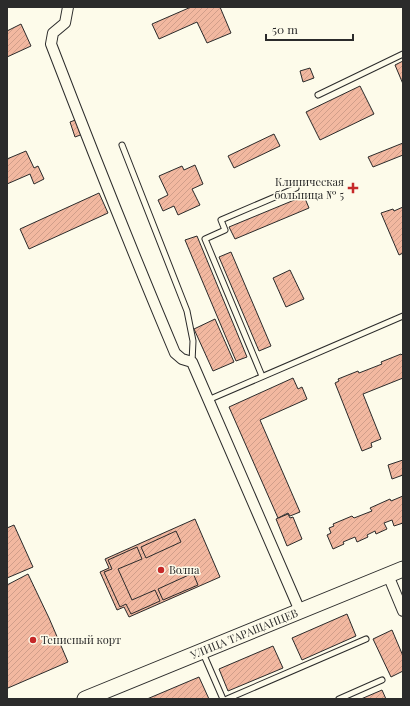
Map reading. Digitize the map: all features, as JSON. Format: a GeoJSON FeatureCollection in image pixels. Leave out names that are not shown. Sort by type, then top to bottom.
{"type":"FeatureCollection","features":[{"type":"Feature","properties":{"kind":"street"},"geometry":{"type":"LineString","coordinates":[[68,7],[65,23],[53,33],[51,44],[125,235],[175,353],[182,359],[192,362],[300,611]]}},
{"type":"Feature","properties":{"kind":"street","name":"УЛИЦА ТАРАЩАНЦЕВ"},"geometry":{"type":"LineString","coordinates":[[85,699],[403,569]]}},
{"type":"Feature","properties":{"kind":"street"},"geometry":{"type":"LineString","coordinates":[[388,575],[403,611]]}},
{"type":"Feature","properties":{"kind":"lane"},"geometry":{"type":"LineString","coordinates":[[318,95],[403,54]]}},
{"type":"Feature","properties":{"kind":"lane"},"geometry":{"type":"LineString","coordinates":[[122,145],[187,311],[193,341],[192,362]]}},
{"type":"Feature","properties":{"kind":"lane"},"geometry":{"type":"LineString","coordinates":[[262,376],[205,239],[225,230],[221,220],[296,188]]}},
{"type":"Feature","properties":{"kind":"lane"},"geometry":{"type":"LineString","coordinates":[[208,400],[403,316]]}},
{"type":"Feature","properties":{"kind":"lane"},"geometry":{"type":"LineString","coordinates":[[227,699],[366,639]]}},
{"type":"Feature","properties":{"kind":"lane"},"geometry":{"type":"LineString","coordinates":[[202,651],[222,699]]}},
{"type":"Feature","properties":{"kind":"lane"},"geometry":{"type":"LineString","coordinates":[[339,699],[382,680]]}},
{"type":"Feature","properties":{"kind":"building"},"geometry":{"type":"Polygon","coordinates":[[[191,7],[220,7],[231,33],[207,43],[197,22],[159,39],[152,24],[191,7]]]}},
{"type":"Feature","properties":{"kind":"building"},"geometry":{"type":"Polygon","coordinates":[[[21,24],[31,46],[7,57],[7,31],[21,24]]]}},
{"type":"Feature","properties":{"kind":"building"},"geometry":{"type":"Polygon","coordinates":[[[403,61],[403,84],[395,65],[403,61]]]}},
{"type":"Feature","properties":{"kind":"building"},"geometry":{"type":"Polygon","coordinates":[[[310,68],[314,78],[303,82],[300,71],[310,68]]]}},
{"type":"Feature","properties":{"kind":"building"},"geometry":{"type":"Polygon","coordinates":[[[360,86],[374,114],[320,140],[306,112],[360,86]]]}},
{"type":"Feature","properties":{"kind":"building"},"geometry":{"type":"Polygon","coordinates":[[[78,119],[83,134],[75,137],[70,122],[78,119]]]}},
{"type":"Feature","properties":{"kind":"building"},"geometry":{"type":"Polygon","coordinates":[[[274,134],[280,146],[234,168],[228,156],[274,134]]]}},
{"type":"Feature","properties":{"kind":"building"},"geometry":{"type":"Polygon","coordinates":[[[403,143],[403,155],[373,167],[368,157],[403,143]]]}},
{"type":"Feature","properties":{"kind":"building"},"geometry":{"type":"Polygon","coordinates":[[[26,151],[34,168],[38,166],[44,179],[34,184],[30,174],[7,184],[7,159],[26,151]]]}},
{"type":"Feature","properties":{"kind":"building"},"geometry":{"type":"Polygon","coordinates":[[[195,165],[203,184],[192,189],[200,205],[178,215],[174,206],[163,211],[158,200],[168,195],[159,176],[182,166],[184,170],[195,165]]]}},
{"type":"Feature","properties":{"kind":"building"},"geometry":{"type":"Polygon","coordinates":[[[99,193],[108,213],[29,249],[20,229],[99,193]]]}},
{"type":"Feature","properties":{"kind":"building"},"geometry":{"type":"Polygon","coordinates":[[[304,196],[309,208],[235,239],[229,227],[304,196]]]}},
{"type":"Feature","properties":{"kind":"building"},"geometry":{"type":"Polygon","coordinates":[[[403,207],[403,253],[399,255],[381,213],[393,209],[394,211],[403,207]]]}},
{"type":"Feature","properties":{"kind":"building"},"geometry":{"type":"Polygon","coordinates":[[[197,236],[247,357],[236,361],[185,240],[197,236]]]}},
{"type":"Feature","properties":{"kind":"building"},"geometry":{"type":"Polygon","coordinates":[[[231,252],[271,346],[259,351],[219,257],[231,252]]]}},
{"type":"Feature","properties":{"kind":"building"},"geometry":{"type":"Polygon","coordinates":[[[290,270],[304,299],[286,307],[273,278],[290,270]]]}},
{"type":"Feature","properties":{"kind":"building"},"geometry":{"type":"Polygon","coordinates":[[[215,319],[234,362],[213,371],[194,329],[215,319]]]}},
{"type":"Feature","properties":{"kind":"building"},"geometry":{"type":"Polygon","coordinates":[[[401,354],[403,356],[403,378],[363,394],[381,439],[371,443],[372,447],[362,451],[335,383],[339,381],[338,379],[382,364],[381,362],[401,354]]]}},
{"type":"Feature","properties":{"kind":"building"},"geometry":{"type":"Polygon","coordinates":[[[293,378],[298,389],[302,387],[307,399],[260,420],[300,512],[290,516],[288,513],[278,518],[229,407],[293,378]]]}},
{"type":"Feature","properties":{"kind":"building"},"geometry":{"type":"Polygon","coordinates":[[[403,460],[403,475],[392,479],[388,465],[403,460]]]}},
{"type":"Feature","properties":{"kind":"building"},"geometry":{"type":"Polygon","coordinates":[[[403,496],[403,523],[394,526],[392,520],[384,523],[387,529],[376,534],[375,531],[367,535],[368,537],[357,542],[355,537],[343,542],[344,544],[333,549],[327,535],[331,533],[329,528],[334,526],[333,524],[352,516],[354,518],[372,511],[370,508],[390,499],[391,501],[403,496]]]}},
{"type":"Feature","properties":{"kind":"building"},"geometry":{"type":"Polygon","coordinates":[[[288,514],[290,518],[293,517],[302,539],[287,546],[276,519],[288,514]]]}},
{"type":"Feature","properties":{"kind":"building","name":"Волна"},"geometry":{"type":"Polygon","coordinates":[[[195,519],[220,577],[129,617],[124,607],[117,610],[100,572],[109,568],[105,559],[195,519]]]}},
{"type":"Feature","properties":{"kind":"building"},"geometry":{"type":"Polygon","coordinates":[[[14,525],[33,567],[7,578],[7,528],[14,525]]]}},
{"type":"Feature","properties":{"kind":"building"},"geometry":{"type":"Polygon","coordinates":[[[176,531],[181,542],[146,558],[141,547],[176,531]]]}},
{"type":"Feature","properties":{"kind":"building"},"geometry":{"type":"Polygon","coordinates":[[[137,547],[142,559],[118,569],[132,600],[155,590],[160,601],[131,614],[126,604],[120,607],[104,572],[112,569],[108,560],[137,547]]]}},
{"type":"Feature","properties":{"kind":"building"},"geometry":{"type":"Polygon","coordinates":[[[193,573],[198,585],[163,600],[158,589],[193,573]]]}},
{"type":"Feature","properties":{"kind":"building","name":"Тенисный корт"},"geometry":{"type":"Polygon","coordinates":[[[28,574],[68,662],[8,688],[7,585],[28,574]]]}},
{"type":"Feature","properties":{"kind":"building"},"geometry":{"type":"Polygon","coordinates":[[[347,614],[356,636],[302,660],[292,638],[347,614]]]}},
{"type":"Feature","properties":{"kind":"building"},"geometry":{"type":"Polygon","coordinates":[[[392,630],[403,656],[403,671],[391,677],[373,639],[392,630]]]}},
{"type":"Feature","properties":{"kind":"building"},"geometry":{"type":"Polygon","coordinates":[[[273,646],[283,668],[228,691],[219,669],[273,646]]]}},
{"type":"Feature","properties":{"kind":"building"},"geometry":{"type":"Polygon","coordinates":[[[199,677],[209,699],[147,699],[199,677]]]}},
{"type":"Feature","properties":{"kind":"building"},"geometry":{"type":"Polygon","coordinates":[[[382,690],[386,699],[361,699],[382,690]]]}},
{"type":"Feature","properties":{"kind":"place","name":"Клиническая больница № 5"},"geometry":{"type":"Point","coordinates":[353,188]}},
{"type":"Feature","properties":{"kind":"place","name":"Волна"},"geometry":{"type":"Point","coordinates":[161,570]}},
{"type":"Feature","properties":{"kind":"place","name":"Тенисный корт"},"geometry":{"type":"Point","coordinates":[33,640]}}]}
